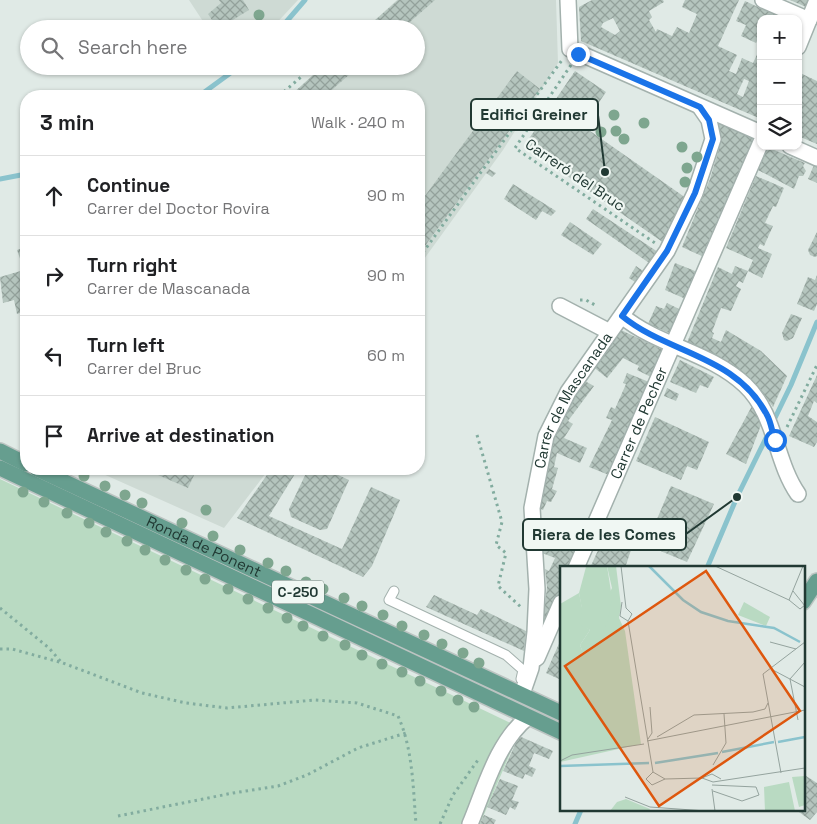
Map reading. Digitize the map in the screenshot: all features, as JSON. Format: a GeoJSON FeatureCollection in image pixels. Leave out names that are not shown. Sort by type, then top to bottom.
{"type":"FeatureCollection","features":[{"type":"Feature","properties":{"kind":"main road"},"geometry":{"type":"LineString","coordinates":[[0,451],[20,461]]}},
{"type":"Feature","properties":{"kind":"main road","name":"C-250"},"geometry":{"type":"LineString","coordinates":[[0,468],[560,732]]}},
{"type":"Feature","properties":{"kind":"main road","name":"Ronda de Ponent"},"geometry":{"type":"LineString","coordinates":[[50,475],[250,570],[560,713]]}},
{"type":"Feature","properties":{"kind":"main road"},"geometry":{"type":"LineString","coordinates":[[804,600],[817,581]]}},
{"type":"Feature","properties":{"kind":"street"},"geometry":{"type":"LineString","coordinates":[[763,0],[813,22]]}},
{"type":"Feature","properties":{"kind":"street"},"geometry":{"type":"LineString","coordinates":[[802,40],[813,22],[817,0]]}},
{"type":"Feature","properties":{"kind":"street"},"geometry":{"type":"LineString","coordinates":[[571,2],[574,52],[757,131]]}},
{"type":"Feature","properties":{"kind":"street","name":"Carrer de Mascanada"},"geometry":{"type":"LineString","coordinates":[[518,692],[531,668],[535,632],[537,589],[532,508],[546,436],[568,392],[667,251],[695,193],[713,139],[709,120],[700,107]]}},
{"type":"Feature","properties":{"kind":"street","name":"Carrer de Pecher"},"geometry":{"type":"LineString","coordinates":[[577,566],[758,150]]}},
{"type":"Feature","properties":{"kind":"street"},"geometry":{"type":"LineString","coordinates":[[799,150],[817,158]]}},
{"type":"Feature","properties":{"kind":"street"},"geometry":{"type":"LineString","coordinates":[[560,306],[606,330]]}},
{"type":"Feature","properties":{"kind":"street"},"geometry":{"type":"LineString","coordinates":[[622,316],[634,326],[709,360],[746,386],[767,415],[788,479],[798,494]]}},
{"type":"Feature","properties":{"kind":"street"},"geometry":{"type":"LineString","coordinates":[[518,692],[560,605]]}},
{"type":"Feature","properties":{"kind":"street"},"geometry":{"type":"LineString","coordinates":[[470,824],[494,764],[515,728],[528,717]]}},
{"type":"Feature","properties":{"kind":"lane"},"geometry":{"type":"LineString","coordinates":[[394,591],[389,600],[506,655],[524,672],[518,692]]}},
{"type":"Feature","properties":{"kind":"path","name":"Carreró del Bruc"},"geometry":{"type":"LineString","coordinates":[[574,52],[515,148],[667,251]]}},
{"type":"Feature","properties":{"kind":"path","name":"Carreró del Bruc"},"geometry":{"type":"LineString","coordinates":[[425,250],[574,52]]}},
{"type":"Feature","properties":{"kind":"path"},"geometry":{"type":"LineString","coordinates":[[286,90],[301,77]]}},
{"type":"Feature","properties":{"kind":"path"},"geometry":{"type":"LineString","coordinates":[[775,440],[796,412],[817,365]]}},
{"type":"Feature","properties":{"kind":"path"},"geometry":{"type":"LineString","coordinates":[[477,435],[502,522],[496,545],[506,553],[498,586],[523,610],[530,610]]}},
{"type":"Feature","properties":{"kind":"path"},"geometry":{"type":"LineString","coordinates":[[0,608],[49,648],[63,663]]}},
{"type":"Feature","properties":{"kind":"path"},"geometry":{"type":"LineString","coordinates":[[0,648],[12,649],[63,663],[142,693],[194,704],[227,708],[315,700],[357,703],[398,716],[406,734],[416,824]]}},
{"type":"Feature","properties":{"kind":"path"},"geometry":{"type":"LineString","coordinates":[[118,816],[278,786],[307,775],[358,748],[406,734]]}},
{"type":"Feature","properties":{"kind":"path"},"geometry":{"type":"LineString","coordinates":[[440,824],[453,795],[479,758]]}},
{"type":"Feature","properties":{"kind":"shaded area"},"geometry":{"type":"Polygon","coordinates":[[[189,0],[298,0],[279,20],[202,20],[189,0]]]}},
{"type":"Feature","properties":{"kind":"shaded area"},"geometry":{"type":"Polygon","coordinates":[[[397,0],[556,0],[558,63],[503,150],[425,258],[425,90],[297,90],[313,75],[425,75],[425,20],[375,20],[397,0]]]}},
{"type":"Feature","properties":{"kind":"shaded area"},"geometry":{"type":"Polygon","coordinates":[[[105,475],[264,475],[224,528],[105,475]]]}},
{"type":"Feature","properties":{"kind":"green space"},"geometry":{"type":"Polygon","coordinates":[[[0,479],[521,728],[480,824],[0,824],[0,479]]]}},
{"type":"Feature","properties":{"kind":"building"},"geometry":{"type":"Polygon","coordinates":[[[219,0],[243,0],[249,10],[233,20],[212,20],[208,14],[221,3],[219,0]]]}},
{"type":"Feature","properties":{"kind":"building"},"geometry":{"type":"Polygon","coordinates":[[[398,0],[435,0],[412,20],[375,20],[398,0]]]}},
{"type":"Feature","properties":{"kind":"building"},"geometry":{"type":"Polygon","coordinates":[[[592,0],[663,0],[664,2],[649,11],[652,17],[649,20],[656,32],[657,29],[672,36],[677,27],[689,33],[697,14],[682,7],[685,0],[739,0],[718,46],[737,55],[729,71],[736,74],[742,58],[753,63],[757,54],[757,117],[581,41],[579,7],[592,0]],[[613,18],[603,23],[601,27],[615,35],[620,31],[613,18]],[[744,79],[737,94],[743,97],[749,81],[744,79]]]}},
{"type":"Feature","properties":{"kind":"building"},"geometry":{"type":"Polygon","coordinates":[[[790,0],[808,0],[806,7],[790,0]]]}},
{"type":"Feature","properties":{"kind":"building"},"geometry":{"type":"Polygon","coordinates":[[[745,1],[776,15],[757,15],[756,43],[741,36],[746,25],[736,21],[745,1]]]}},
{"type":"Feature","properties":{"kind":"building"},"geometry":{"type":"Polygon","coordinates":[[[517,71],[540,89],[425,246],[425,196],[517,71]]]}},
{"type":"Feature","properties":{"kind":"building"},"geometry":{"type":"Polygon","coordinates":[[[575,71],[606,92],[583,126],[686,198],[664,243],[524,146],[575,71]]]}},
{"type":"Feature","properties":{"kind":"building"},"geometry":{"type":"Polygon","coordinates":[[[802,74],[817,81],[817,144],[802,138],[802,74]]]}},
{"type":"Feature","properties":{"kind":"building"},"geometry":{"type":"Polygon","coordinates":[[[313,75],[349,75],[332,90],[297,90],[313,75]]]}},
{"type":"Feature","properties":{"kind":"building"},"geometry":{"type":"Polygon","coordinates":[[[717,120],[756,140],[706,258],[682,247],[710,179],[719,149],[716,131],[717,120]]]}},
{"type":"Feature","properties":{"kind":"building"},"geometry":{"type":"Polygon","coordinates":[[[766,150],[774,150],[805,163],[803,166],[806,171],[803,176],[799,176],[794,189],[758,170],[766,150]]]}},
{"type":"Feature","properties":{"kind":"building"},"geometry":{"type":"Polygon","coordinates":[[[814,165],[817,167],[817,183],[808,179],[814,165]]]}},
{"type":"Feature","properties":{"kind":"building"},"geometry":{"type":"Polygon","coordinates":[[[489,169],[496,173],[492,177],[486,173],[489,169]]]}},
{"type":"Feature","properties":{"kind":"building"},"geometry":{"type":"Polygon","coordinates":[[[756,176],[784,188],[776,207],[773,206],[765,223],[773,226],[764,246],[760,244],[758,248],[772,254],[762,278],[748,271],[753,260],[726,248],[756,176]]]}},
{"type":"Feature","properties":{"kind":"building"},"geometry":{"type":"Polygon","coordinates":[[[513,184],[556,211],[551,216],[542,211],[536,220],[504,199],[513,184]]]}},
{"type":"Feature","properties":{"kind":"building"},"geometry":{"type":"Polygon","coordinates":[[[593,209],[661,254],[652,265],[586,219],[593,209]]]}},
{"type":"Feature","properties":{"kind":"building"},"geometry":{"type":"Polygon","coordinates":[[[570,222],[602,244],[593,255],[561,235],[570,222]]]}},
{"type":"Feature","properties":{"kind":"building"},"geometry":{"type":"Polygon","coordinates":[[[817,232],[817,256],[815,257],[810,255],[808,250],[817,232]]]}},
{"type":"Feature","properties":{"kind":"building"},"geometry":{"type":"Polygon","coordinates":[[[675,263],[700,273],[688,300],[665,290],[675,263]]]}},
{"type":"Feature","properties":{"kind":"building"},"geometry":{"type":"Polygon","coordinates":[[[636,266],[646,273],[638,284],[629,278],[636,266]]]}},
{"type":"Feature","properties":{"kind":"building"},"geometry":{"type":"Polygon","coordinates":[[[735,266],[748,271],[743,283],[739,281],[736,286],[741,289],[731,311],[721,308],[712,332],[714,333],[712,338],[721,342],[726,330],[761,351],[787,376],[773,407],[759,388],[740,372],[686,345],[718,267],[732,274],[735,266]]]}},
{"type":"Feature","properties":{"kind":"building"},"geometry":{"type":"Polygon","coordinates":[[[20,271],[20,313],[17,314],[14,300],[3,303],[0,277],[20,271]]]}},
{"type":"Feature","properties":{"kind":"building"},"geometry":{"type":"Polygon","coordinates":[[[817,275],[817,304],[814,311],[797,304],[808,277],[815,280],[817,275]]]}},
{"type":"Feature","properties":{"kind":"building"},"geometry":{"type":"Polygon","coordinates":[[[667,303],[683,311],[674,335],[648,324],[656,306],[664,309],[667,303]]]}},
{"type":"Feature","properties":{"kind":"building"},"geometry":{"type":"Polygon","coordinates":[[[791,314],[802,318],[793,338],[787,341],[784,340],[782,333],[791,314]]]}},
{"type":"Feature","properties":{"kind":"building"},"geometry":{"type":"Polygon","coordinates":[[[621,330],[667,352],[655,379],[637,370],[639,366],[623,358],[607,378],[591,365],[617,331],[621,330]]]}},
{"type":"Feature","properties":{"kind":"building"},"geometry":{"type":"Polygon","coordinates":[[[680,360],[714,377],[708,388],[700,385],[696,393],[670,382],[680,360]]]}},
{"type":"Feature","properties":{"kind":"building"},"geometry":{"type":"Polygon","coordinates":[[[627,373],[654,384],[614,477],[589,467],[612,420],[606,418],[611,407],[615,409],[626,384],[623,383],[627,373]]]}},
{"type":"Feature","properties":{"kind":"building"},"geometry":{"type":"Polygon","coordinates":[[[817,375],[817,403],[814,401],[808,416],[817,422],[817,442],[814,447],[789,436],[817,375]]]}},
{"type":"Feature","properties":{"kind":"building"},"geometry":{"type":"Polygon","coordinates":[[[583,380],[594,386],[568,421],[573,424],[564,438],[587,448],[580,463],[557,453],[554,467],[558,468],[552,489],[557,491],[551,502],[547,501],[543,510],[535,507],[553,433],[583,380]]]}},
{"type":"Feature","properties":{"kind":"building"},"geometry":{"type":"Polygon","coordinates":[[[667,388],[679,394],[676,401],[664,396],[667,388]]]}},
{"type":"Feature","properties":{"kind":"building"},"geometry":{"type":"Polygon","coordinates":[[[753,404],[763,420],[746,464],[726,454],[753,404]]]}},
{"type":"Feature","properties":{"kind":"building"},"geometry":{"type":"Polygon","coordinates":[[[655,417],[709,442],[697,470],[687,466],[681,480],[636,461],[655,417]]]}},
{"type":"Feature","properties":{"kind":"building"},"geometry":{"type":"Polygon","coordinates":[[[158,475],[194,475],[188,488],[158,475]]]}},
{"type":"Feature","properties":{"kind":"building"},"geometry":{"type":"Polygon","coordinates":[[[267,475],[294,475],[269,516],[342,549],[371,487],[400,500],[372,566],[363,577],[237,518],[267,475]]]}},
{"type":"Feature","properties":{"kind":"building"},"geometry":{"type":"Polygon","coordinates":[[[305,475],[338,475],[349,480],[327,529],[320,530],[291,517],[289,509],[305,475]]]}},
{"type":"Feature","properties":{"kind":"building"},"geometry":{"type":"Polygon","coordinates":[[[671,486],[714,504],[687,562],[646,545],[671,486]]]}},
{"type":"Feature","properties":{"kind":"building"},"geometry":{"type":"Polygon","coordinates":[[[539,528],[561,537],[563,532],[586,543],[575,566],[560,566],[560,600],[550,622],[543,620],[547,587],[545,569],[549,571],[555,558],[542,553],[539,528]]]}},
{"type":"Feature","properties":{"kind":"building"},"geometry":{"type":"Polygon","coordinates":[[[603,539],[631,550],[626,565],[628,566],[591,566],[603,539]]]}},
{"type":"Feature","properties":{"kind":"building"},"geometry":{"type":"Polygon","coordinates":[[[434,595],[477,615],[481,609],[526,631],[524,651],[426,607],[434,595]]]}},
{"type":"Feature","properties":{"kind":"building"},"geometry":{"type":"Polygon","coordinates":[[[560,641],[560,680],[546,673],[560,641]]]}},
{"type":"Feature","properties":{"kind":"building"},"geometry":{"type":"Polygon","coordinates":[[[519,736],[553,751],[549,759],[534,753],[529,766],[536,769],[532,777],[525,774],[523,779],[503,771],[519,736]]]}},
{"type":"Feature","properties":{"kind":"building"},"geometry":{"type":"Polygon","coordinates":[[[804,775],[817,783],[817,812],[810,820],[799,812],[804,812],[804,775]]]}},
{"type":"Feature","properties":{"kind":"building"},"geometry":{"type":"Polygon","coordinates":[[[500,779],[518,786],[512,800],[519,802],[515,810],[510,807],[506,815],[487,807],[500,779]]]}},
{"type":"Feature","properties":{"kind":"building"},"geometry":{"type":"Polygon","coordinates":[[[484,815],[496,820],[494,824],[480,824],[484,815]]]}},
{"type":"Feature","properties":{"kind":"waterway"},"geometry":{"type":"LineString","coordinates":[[288,20],[305,0]]}},
{"type":"Feature","properties":{"kind":"waterway"},"geometry":{"type":"LineString","coordinates":[[207,90],[228,75]]}},
{"type":"Feature","properties":{"kind":"waterway"},"geometry":{"type":"LineString","coordinates":[[0,179],[20,175]]}},
{"type":"Feature","properties":{"kind":"waterway"},"geometry":{"type":"LineString","coordinates":[[772,424],[791,385],[817,322]]}},
{"type":"Feature","properties":{"kind":"waterway"},"geometry":{"type":"LineString","coordinates":[[708,566],[737,497],[769,432]]}},
{"type":"Feature","properties":{"kind":"waterway"},"geometry":{"type":"LineString","coordinates":[[575,824],[580,812]]}},
{"type":"Feature","properties":{"kind":"place","name":"Edifici Greiner"},"geometry":{"type":"Point","coordinates":[605,172]}},
{"type":"Feature","properties":{"kind":"place","name":"Riera de les Comes"},"geometry":{"type":"Point","coordinates":[737,497]}},
{"type":"Feature","properties":{"kind":"route"},"geometry":{"type":"LineString","coordinates":[[578,54],[700,107],[709,120],[713,139],[695,193],[667,251],[622,316],[634,326],[709,360],[746,386],[767,415],[775,440]]}}]}
